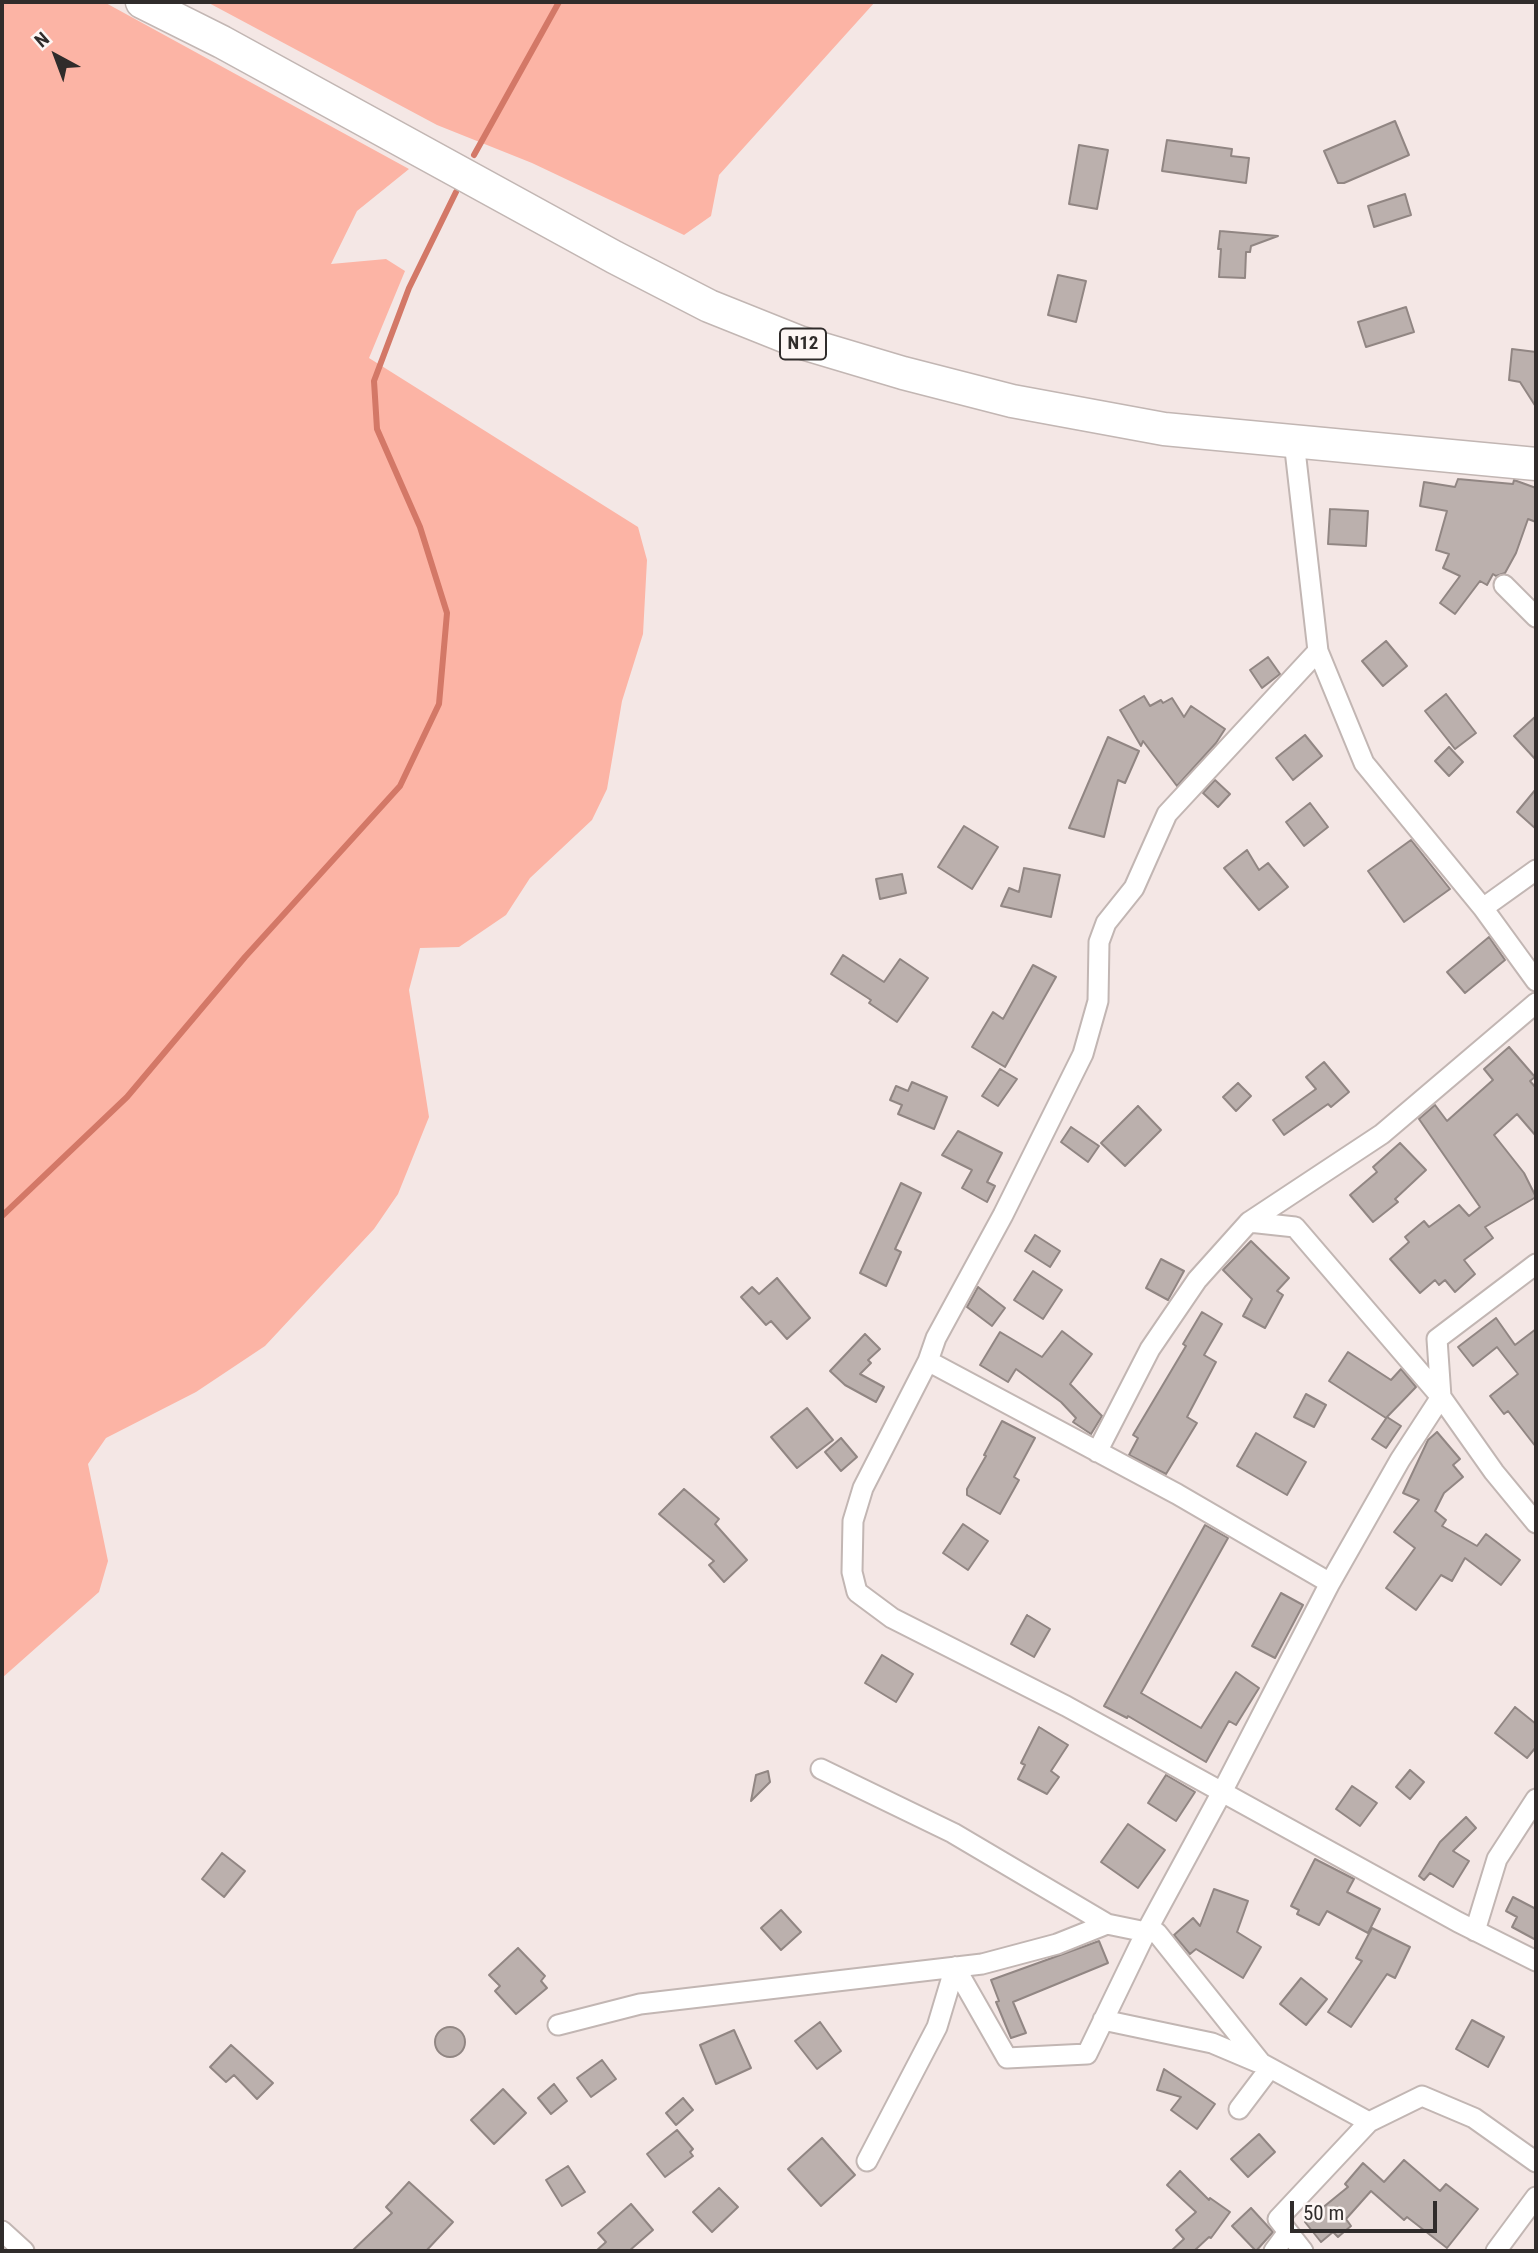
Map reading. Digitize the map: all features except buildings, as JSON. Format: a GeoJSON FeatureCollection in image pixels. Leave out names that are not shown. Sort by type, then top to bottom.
{"type":"FeatureCollection","features":[{"type":"Feature","properties":{"kind":"main road","name":"N12"},"geometry":{"type":"LineString","coordinates":[[142,2],[222,41],[614,257],[709,306],[799,342],[903,373],[1013,401],[1164,429],[1536,464]]}},
{"type":"Feature","properties":{"kind":"street"},"geometry":{"type":"LineString","coordinates":[[1294,441],[1318,651],[1364,763],[1483,908],[1536,981]]}},
{"type":"Feature","properties":{"kind":"street"},"geometry":{"type":"LineString","coordinates":[[1504,585],[1536,617]]}},
{"type":"Feature","properties":{"kind":"street"},"geometry":{"type":"LineString","coordinates":[[1318,651],[1167,814],[1134,888],[1106,923],[1099,942],[1098,1001],[1083,1054],[1003,1215],[936,1338],[928,1361],[863,1489],[853,1521],[852,1572],[857,1592],[892,1618],[1066,1706],[1475,1931],[1536,1961]]}},
{"type":"Feature","properties":{"kind":"street"},"geometry":{"type":"LineString","coordinates":[[1483,908],[1536,870]]}},
{"type":"Feature","properties":{"kind":"street"},"geometry":{"type":"LineString","coordinates":[[1097,1452],[1150,1349],[1197,1280],[1250,1222],[1382,1134],[1536,1003]]}},
{"type":"Feature","properties":{"kind":"street"},"geometry":{"type":"LineString","coordinates":[[1250,1222],[1295,1227],[1441,1397],[1494,1472],[1536,1523]]}},
{"type":"Feature","properties":{"kind":"street"},"geometry":{"type":"LineString","coordinates":[[955,1967],[1007,2058],[1087,2054],[1146,1932],[1330,1583],[1400,1460],[1441,1397],[1437,1339],[1536,1264]]}},
{"type":"Feature","properties":{"kind":"street"},"geometry":{"type":"LineString","coordinates":[[928,1361],[1177,1494],[1330,1583]]}},
{"type":"Feature","properties":{"kind":"street"},"geometry":{"type":"LineString","coordinates":[[821,1769],[953,1833],[1107,1924],[1157,1933],[1265,2066]]}},
{"type":"Feature","properties":{"kind":"street"},"geometry":{"type":"LineString","coordinates":[[1475,1931],[1497,1859],[1536,1800]]}},
{"type":"Feature","properties":{"kind":"street"},"geometry":{"type":"LineString","coordinates":[[558,2025],[640,2004],[982,1964],[1057,1944],[1107,1924]]}},
{"type":"Feature","properties":{"kind":"street"},"geometry":{"type":"LineString","coordinates":[[867,2161],[937,2027],[955,1967]]}},
{"type":"Feature","properties":{"kind":"street"},"geometry":{"type":"LineString","coordinates":[[1103,2020],[1212,2043],[1265,2066],[1369,2122]]}},
{"type":"Feature","properties":{"kind":"street"},"geometry":{"type":"LineString","coordinates":[[1240,2109],[1265,2066]]}},
{"type":"Feature","properties":{"kind":"street"},"geometry":{"type":"LineString","coordinates":[[1303,2251],[1278,2219],[1369,2122],[1422,2096],[1474,2118],[1536,2162]]}},
{"type":"Feature","properties":{"kind":"street"},"geometry":{"type":"LineString","coordinates":[[1496,2251],[1536,2197]]}},
{"type":"Feature","properties":{"kind":"street"},"geometry":{"type":"LineString","coordinates":[[2,2231],[24,2251]]}},
{"type":"Feature","properties":{"kind":"street"},"geometry":{"type":"LineString","coordinates":[[1274,2251],[1288,2232]]}},
{"type":"Feature","properties":{"kind":"shaded area"},"geometry":{"type":"Polygon","coordinates":[[[2,2],[104,2],[409,169],[357,211],[331,264],[386,259],[405,271],[369,358],[638,527],[647,560],[643,634],[622,701],[607,789],[592,820],[530,878],[506,915],[459,947],[420,948],[409,990],[429,1117],[398,1194],[374,1229],[265,1346],[196,1392],[106,1438],[88,1464],[108,1561],[99,1592],[2,1678],[2,2]]]}},
{"type":"Feature","properties":{"kind":"shaded area"},"geometry":{"type":"Polygon","coordinates":[[[207,2],[875,2],[719,175],[711,216],[684,235],[532,163],[437,125],[207,2]]]}},
{"type":"Feature","properties":{"kind":"waterway"},"geometry":{"type":"LineString","coordinates":[[474,155],[559,2]]}},
{"type":"Feature","properties":{"kind":"waterway"},"geometry":{"type":"LineString","coordinates":[[2,1216],[127,1097],[245,957],[400,786],[439,704],[447,613],[420,527],[377,429],[374,381],[409,288],[456,192]]}}]}
